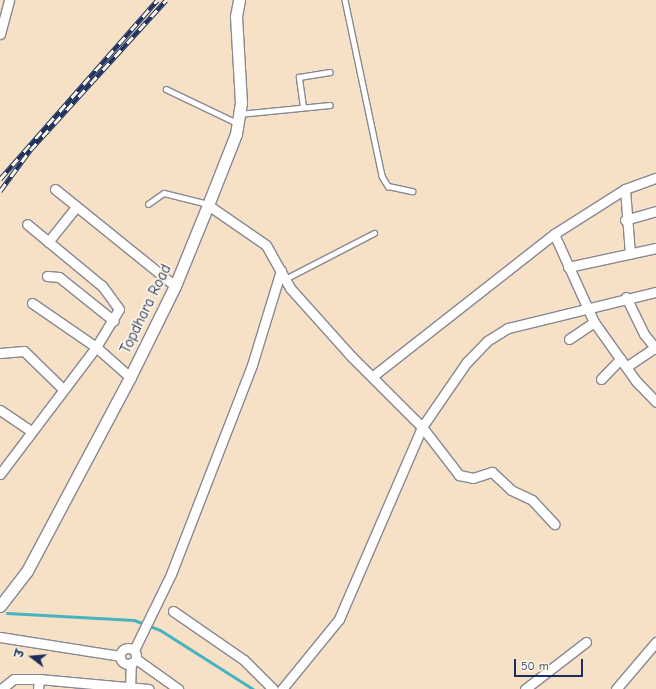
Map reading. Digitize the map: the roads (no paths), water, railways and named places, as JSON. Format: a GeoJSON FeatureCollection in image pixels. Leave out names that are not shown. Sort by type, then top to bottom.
{"type":"FeatureCollection","features":[{"type":"Feature","properties":{"kind":"street"},"geometry":{"type":"LineString","coordinates":[[0,34],[9,0]]}},
{"type":"Feature","properties":{"kind":"street","name":"Topdhara Road"},"geometry":{"type":"LineString","coordinates":[[3,600],[27,571],[130,377],[175,286],[208,204],[238,119],[236,11],[239,0]]}},
{"type":"Feature","properties":{"kind":"street"},"geometry":{"type":"LineString","coordinates":[[373,376],[554,234],[625,189],[656,178]]}},
{"type":"Feature","properties":{"kind":"street"},"geometry":{"type":"LineString","coordinates":[[55,189],[175,286]]}},
{"type":"Feature","properties":{"kind":"street"},"geometry":{"type":"LineString","coordinates":[[625,189],[625,220],[630,254]]}},
{"type":"Feature","properties":{"kind":"street"},"geometry":{"type":"LineString","coordinates":[[208,204],[266,245],[285,279],[322,324],[422,427],[462,477],[473,478],[492,472],[511,490],[532,500],[554,524]]}},
{"type":"Feature","properties":{"kind":"street"},"geometry":{"type":"LineString","coordinates":[[48,242],[76,207]]}},
{"type":"Feature","properties":{"kind":"street"},"geometry":{"type":"LineString","coordinates":[[625,220],[656,211]]}},
{"type":"Feature","properties":{"kind":"street"},"geometry":{"type":"LineString","coordinates":[[0,473],[114,321],[117,304],[102,286],[27,224]]}},
{"type":"Feature","properties":{"kind":"street"},"geometry":{"type":"LineString","coordinates":[[554,234],[585,308],[626,367],[656,402]]}},
{"type":"Feature","properties":{"kind":"street"},"geometry":{"type":"LineString","coordinates":[[568,267],[656,248]]}},
{"type":"Feature","properties":{"kind":"street"},"geometry":{"type":"LineString","coordinates":[[131,687],[134,657],[151,619],[252,365],[281,270]]}},
{"type":"Feature","properties":{"kind":"street"},"geometry":{"type":"LineString","coordinates":[[47,276],[59,277],[114,321]]}},
{"type":"Feature","properties":{"kind":"street"},"geometry":{"type":"LineString","coordinates":[[282,689],[339,619],[422,427],[466,363],[487,341],[508,328],[626,297],[656,292]]}},
{"type":"Feature","properties":{"kind":"street"},"geometry":{"type":"LineString","coordinates":[[626,297],[655,348],[626,367]]}},
{"type":"Feature","properties":{"kind":"street"},"geometry":{"type":"LineString","coordinates":[[32,303],[96,347],[130,377]]}},
{"type":"Feature","properties":{"kind":"street"},"geometry":{"type":"LineString","coordinates":[[569,339],[594,322]]}},
{"type":"Feature","properties":{"kind":"street"},"geometry":{"type":"LineString","coordinates":[[0,353],[24,351],[63,389]]}},
{"type":"Feature","properties":{"kind":"street"},"geometry":{"type":"LineString","coordinates":[[601,379],[620,359]]}},
{"type":"Feature","properties":{"kind":"street"},"geometry":{"type":"LineString","coordinates":[[0,410],[31,431]]}},
{"type":"Feature","properties":{"kind":"street"},"geometry":{"type":"LineString","coordinates":[[173,612],[244,660],[273,689]]}},
{"type":"Feature","properties":{"kind":"street"},"geometry":{"type":"LineString","coordinates":[[0,637],[120,656],[125,664],[134,657]]}},
{"type":"Feature","properties":{"kind":"street"},"geometry":{"type":"LineString","coordinates":[[525,689],[586,642]]}},
{"type":"Feature","properties":{"kind":"street"},"geometry":{"type":"LineString","coordinates":[[616,689],[656,642]]}},
{"type":"Feature","properties":{"kind":"street"},"geometry":{"type":"LineString","coordinates":[[120,656],[124,648],[178,689]]}},
{"type":"Feature","properties":{"kind":"street"},"geometry":{"type":"LineString","coordinates":[[1,689],[14,679],[39,679],[149,689]]}},
{"type":"Feature","properties":{"kind":"street"},"geometry":{"type":"LineString","coordinates":[[38,689],[39,679]]}},
{"type":"Feature","properties":{"kind":"lane"},"geometry":{"type":"LineString","coordinates":[[345,0],[382,176],[388,186],[412,191]]}},
{"type":"Feature","properties":{"kind":"lane"},"geometry":{"type":"LineString","coordinates":[[303,107],[300,77],[330,72]]}},
{"type":"Feature","properties":{"kind":"lane"},"geometry":{"type":"LineString","coordinates":[[166,89],[238,119],[303,107],[330,104]]}},
{"type":"Feature","properties":{"kind":"lane"},"geometry":{"type":"LineString","coordinates":[[148,204],[164,193],[208,204]]}},
{"type":"Feature","properties":{"kind":"lane"},"geometry":{"type":"LineString","coordinates":[[285,279],[374,233]]}},
{"type":"Feature","properties":{"kind":"waterway"},"geometry":{"type":"LineString","coordinates":[[7,613],[134,620],[160,630],[253,689]]}},
{"type":"Feature","properties":{"kind":"railway"},"geometry":{"type":"LineString","coordinates":[[0,179],[157,0]]}},
{"type":"Feature","properties":{"kind":"railway"},"geometry":{"type":"LineString","coordinates":[[0,191],[30,150],[166,0]]}}]}
